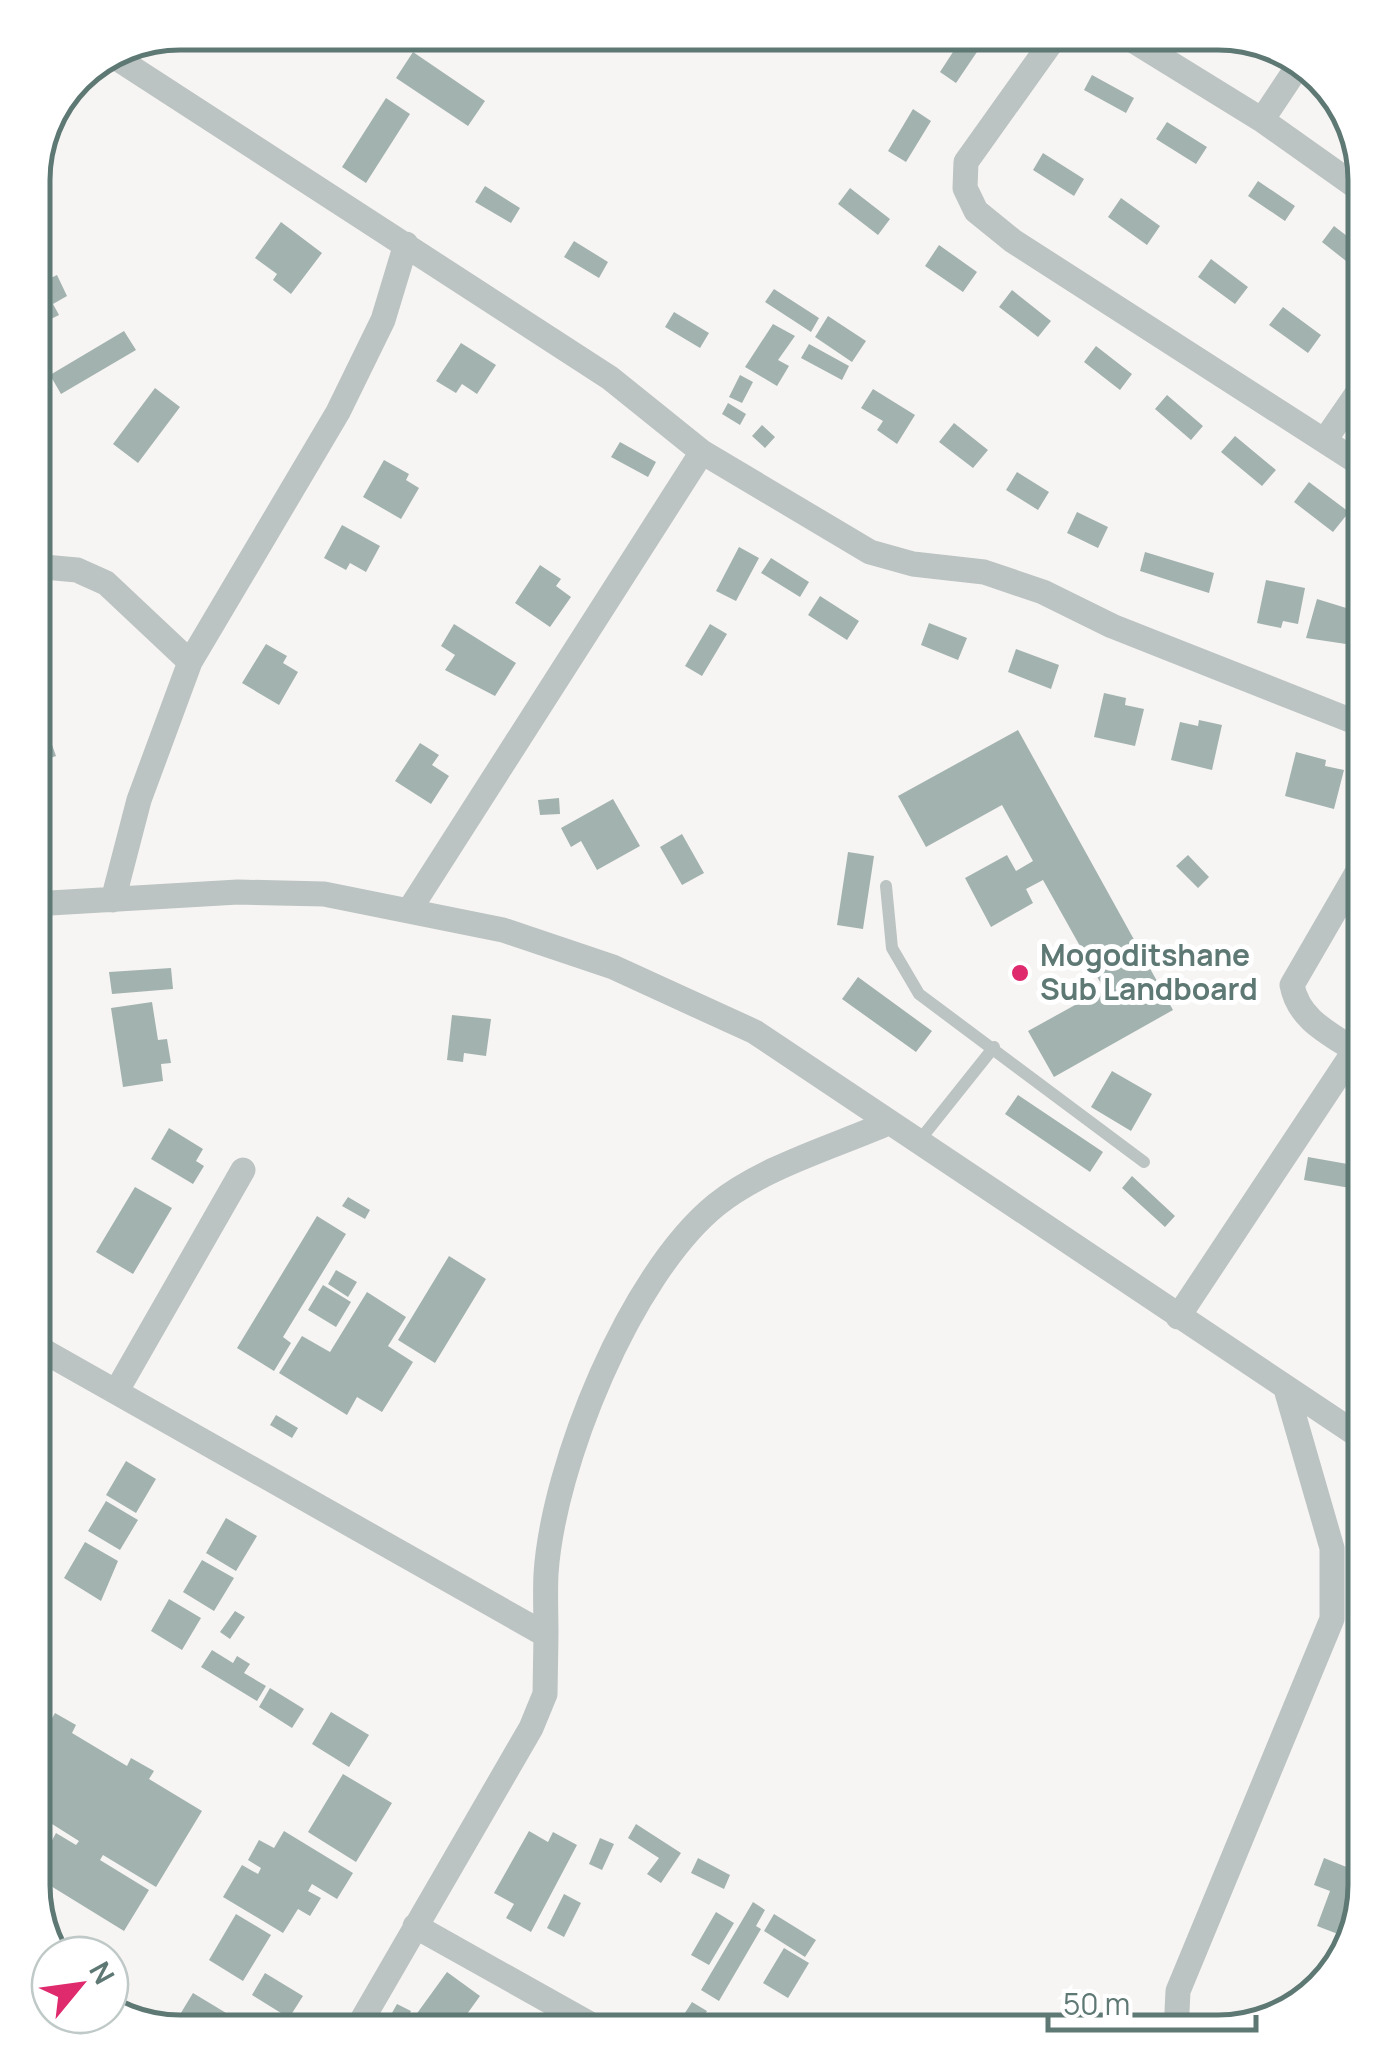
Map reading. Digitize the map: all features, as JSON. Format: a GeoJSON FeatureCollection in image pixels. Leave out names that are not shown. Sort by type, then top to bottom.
{"type":"FeatureCollection","features":[{"type":"Feature","properties":{"kind":"street"},"geometry":{"type":"LineString","coordinates":[[1046,50],[966,162],[965,188],[976,211],[1012,242],[1348,455]]}},
{"type":"Feature","properties":{"kind":"street"},"geometry":{"type":"LineString","coordinates":[[1149,50],[1262,120],[1348,180]]}},
{"type":"Feature","properties":{"kind":"street"},"geometry":{"type":"LineString","coordinates":[[124,63],[610,378],[702,452],[870,552],[913,564],[984,572],[1043,592],[1112,626],[1348,719]]}},
{"type":"Feature","properties":{"kind":"street"},"geometry":{"type":"LineString","coordinates":[[1262,120],[1293,74]]}},
{"type":"Feature","properties":{"kind":"street"},"geometry":{"type":"LineString","coordinates":[[114,900],[140,800],[190,662],[338,412],[383,320],[406,244]]}},
{"type":"Feature","properties":{"kind":"street"},"geometry":{"type":"LineString","coordinates":[[1325,440],[1348,407]]}},
{"type":"Feature","properties":{"kind":"street"},"geometry":{"type":"LineString","coordinates":[[410,909],[702,452]]}},
{"type":"Feature","properties":{"kind":"street"},"geometry":{"type":"LineString","coordinates":[[50,568],[77,570],[106,583],[190,662]]}},
{"type":"Feature","properties":{"kind":"street"},"geometry":{"type":"LineString","coordinates":[[1348,890],[1292,985],[1295,1002],[1308,1020],[1348,1046]]}},
{"type":"Feature","properties":{"kind":"street"},"geometry":{"type":"LineString","coordinates":[[50,903],[238,892],[324,894],[503,930],[613,967],[755,1032],[1348,1429]]}},
{"type":"Feature","properties":{"kind":"street"},"geometry":{"type":"LineString","coordinates":[[1178,1318],[1348,1071]]}},
{"type":"Feature","properties":{"kind":"street"},"geometry":{"type":"LineString","coordinates":[[365,2015],[531,1728],[545,1694],[546,1572],[579,1425],[645,1292],[678,1245],[716,1206],[751,1184],[888,1122]]}},
{"type":"Feature","properties":{"kind":"street"},"geometry":{"type":"LineString","coordinates":[[116,1392],[244,1170]]}},
{"type":"Feature","properties":{"kind":"street"},"geometry":{"type":"LineString","coordinates":[[50,1355],[546,1635]]}},
{"type":"Feature","properties":{"kind":"street"},"geometry":{"type":"LineString","coordinates":[[1177,2015],[1178,1991],[1332,1619],[1332,1548],[1286,1389]]}},
{"type":"Feature","properties":{"kind":"street"},"geometry":{"type":"LineString","coordinates":[[415,1926],[574,2015]]}},
{"type":"Feature","properties":{"kind":"lane"},"geometry":{"type":"LineString","coordinates":[[886,886],[892,948],[919,994],[1144,1162]]}},
{"type":"Feature","properties":{"kind":"lane"},"geometry":{"type":"LineString","coordinates":[[919,1142],[994,1048]]}},
{"type":"Feature","properties":{"kind":"building"},"geometry":{"type":"Polygon","coordinates":[[[954,50],[978,50],[956,83],[940,72],[954,50]]]}},
{"type":"Feature","properties":{"kind":"building"},"geometry":{"type":"Polygon","coordinates":[[[413,52],[485,101],[468,126],[396,78],[413,52]]]}},
{"type":"Feature","properties":{"kind":"building"},"geometry":{"type":"Polygon","coordinates":[[[1092,75],[1134,98],[1126,113],[1084,90],[1092,75]]]}},
{"type":"Feature","properties":{"kind":"building"},"geometry":{"type":"Polygon","coordinates":[[[386,98],[410,114],[366,183],[342,167],[386,98]]]}},
{"type":"Feature","properties":{"kind":"building"},"geometry":{"type":"Polygon","coordinates":[[[913,109],[931,121],[906,162],[888,151],[913,109]]]}},
{"type":"Feature","properties":{"kind":"building"},"geometry":{"type":"Polygon","coordinates":[[[1167,122],[1207,147],[1196,164],[1156,139],[1167,122]]]}},
{"type":"Feature","properties":{"kind":"building"},"geometry":{"type":"Polygon","coordinates":[[[1043,153],[1084,179],[1074,196],[1033,170],[1043,153]]]}},
{"type":"Feature","properties":{"kind":"building"},"geometry":{"type":"Polygon","coordinates":[[[1258,181],[1295,206],[1285,221],[1248,196],[1258,181]]]}},
{"type":"Feature","properties":{"kind":"building"},"geometry":{"type":"Polygon","coordinates":[[[485,186],[520,208],[511,223],[475,202],[485,186]]]}},
{"type":"Feature","properties":{"kind":"building"},"geometry":{"type":"Polygon","coordinates":[[[850,188],[890,219],[878,235],[838,204],[850,188]]]}},
{"type":"Feature","properties":{"kind":"building"},"geometry":{"type":"Polygon","coordinates":[[[1121,198],[1160,226],[1147,245],[1108,217],[1121,198]]]}},
{"type":"Feature","properties":{"kind":"building"},"geometry":{"type":"Polygon","coordinates":[[[281,222],[322,253],[291,294],[273,280],[277,274],[255,258],[281,222]]]}},
{"type":"Feature","properties":{"kind":"building"},"geometry":{"type":"Polygon","coordinates":[[[1334,226],[1348,237],[1348,263],[1322,242],[1334,226]]]}},
{"type":"Feature","properties":{"kind":"building"},"geometry":{"type":"Polygon","coordinates":[[[574,241],[608,262],[599,278],[564,257],[574,241]]]}},
{"type":"Feature","properties":{"kind":"building"},"geometry":{"type":"Polygon","coordinates":[[[939,245],[977,272],[963,292],[925,266],[939,245]]]}},
{"type":"Feature","properties":{"kind":"building"},"geometry":{"type":"Polygon","coordinates":[[[1211,259],[1248,287],[1235,304],[1198,277],[1211,259]]]}},
{"type":"Feature","properties":{"kind":"building"},"geometry":{"type":"Polygon","coordinates":[[[57,275],[67,296],[53,304],[59,315],[50,320],[50,278],[57,275]]]}},
{"type":"Feature","properties":{"kind":"building"},"geometry":{"type":"Polygon","coordinates":[[[774,289],[819,318],[811,332],[765,302],[774,289]]]}},
{"type":"Feature","properties":{"kind":"building"},"geometry":{"type":"Polygon","coordinates":[[[1012,290],[1051,321],[1038,337],[999,307],[1012,290]]]}},
{"type":"Feature","properties":{"kind":"building"},"geometry":{"type":"Polygon","coordinates":[[[1283,307],[1321,335],[1308,353],[1269,325],[1283,307]]]}},
{"type":"Feature","properties":{"kind":"building"},"geometry":{"type":"Polygon","coordinates":[[[674,312],[709,333],[700,348],[665,327],[674,312]]]}},
{"type":"Feature","properties":{"kind":"building"},"geometry":{"type":"Polygon","coordinates":[[[828,316],[866,341],[852,362],[815,337],[828,316]]]}},
{"type":"Feature","properties":{"kind":"building"},"geometry":{"type":"Polygon","coordinates":[[[773,324],[795,336],[778,360],[789,366],[777,386],[745,367],[773,324]]]}},
{"type":"Feature","properties":{"kind":"building"},"geometry":{"type":"Polygon","coordinates":[[[124,331],[136,350],[61,394],[50,375],[124,331]]]}},
{"type":"Feature","properties":{"kind":"building"},"geometry":{"type":"Polygon","coordinates":[[[461,343],[496,365],[477,394],[462,384],[456,393],[436,381],[461,343]]]}},
{"type":"Feature","properties":{"kind":"building"},"geometry":{"type":"Polygon","coordinates":[[[809,344],[849,366],[842,380],[801,358],[809,344]]]}},
{"type":"Feature","properties":{"kind":"building"},"geometry":{"type":"Polygon","coordinates":[[[1096,346],[1132,374],[1120,390],[1084,362],[1096,346]]]}},
{"type":"Feature","properties":{"kind":"building"},"geometry":{"type":"Polygon","coordinates":[[[740,375],[753,382],[742,403],[729,397],[740,375]]]}},
{"type":"Feature","properties":{"kind":"building"},"geometry":{"type":"Polygon","coordinates":[[[155,388],[180,407],[138,463],[113,444],[155,388]]]}},
{"type":"Feature","properties":{"kind":"building"},"geometry":{"type":"Polygon","coordinates":[[[873,389],[915,415],[897,444],[877,430],[883,421],[861,408],[873,389]]]}},
{"type":"Feature","properties":{"kind":"building"},"geometry":{"type":"Polygon","coordinates":[[[1167,395],[1203,426],[1191,440],[1155,409],[1167,395]]]}},
{"type":"Feature","properties":{"kind":"building"},"geometry":{"type":"Polygon","coordinates":[[[728,403],[746,414],[740,425],[722,414],[728,403]]]}},
{"type":"Feature","properties":{"kind":"building"},"geometry":{"type":"Polygon","coordinates":[[[954,423],[988,450],[973,468],[939,442],[954,423]]]}},
{"type":"Feature","properties":{"kind":"building"},"geometry":{"type":"Polygon","coordinates":[[[762,425],[775,437],[765,448],[752,436],[762,425]]]}},
{"type":"Feature","properties":{"kind":"building"},"geometry":{"type":"Polygon","coordinates":[[[1235,436],[1276,470],[1262,486],[1221,452],[1235,436]]]}},
{"type":"Feature","properties":{"kind":"building"},"geometry":{"type":"Polygon","coordinates":[[[620,442],[656,462],[648,477],[611,457],[620,442]]]}},
{"type":"Feature","properties":{"kind":"building"},"geometry":{"type":"Polygon","coordinates":[[[384,460],[409,474],[406,480],[419,488],[401,519],[363,497],[384,460]]]}},
{"type":"Feature","properties":{"kind":"building"},"geometry":{"type":"Polygon","coordinates":[[[1017,472],[1049,492],[1038,510],[1006,490],[1017,472]]]}},
{"type":"Feature","properties":{"kind":"building"},"geometry":{"type":"Polygon","coordinates":[[[1309,482],[1348,513],[1333,532],[1294,502],[1309,482]]]}},
{"type":"Feature","properties":{"kind":"building"},"geometry":{"type":"Polygon","coordinates":[[[1077,512],[1108,527],[1098,548],[1067,533],[1077,512]]]}},
{"type":"Feature","properties":{"kind":"building"},"geometry":{"type":"Polygon","coordinates":[[[342,525],[380,546],[366,572],[350,563],[346,570],[324,558],[342,525]]]}},
{"type":"Feature","properties":{"kind":"building"},"geometry":{"type":"Polygon","coordinates":[[[739,547],[759,558],[736,601],[716,591],[739,547]]]}},
{"type":"Feature","properties":{"kind":"building"},"geometry":{"type":"Polygon","coordinates":[[[1145,552],[1214,573],[1209,593],[1140,571],[1145,552]]]}},
{"type":"Feature","properties":{"kind":"building"},"geometry":{"type":"Polygon","coordinates":[[[771,558],[809,582],[800,597],[761,573],[771,558]]]}},
{"type":"Feature","properties":{"kind":"building"},"geometry":{"type":"Polygon","coordinates":[[[540,565],[561,579],[556,586],[571,597],[550,627],[515,603],[540,565]]]}},
{"type":"Feature","properties":{"kind":"building"},"geometry":{"type":"Polygon","coordinates":[[[1266,580],[1305,588],[1298,624],[1283,621],[1281,628],[1257,623],[1266,580]]]}},
{"type":"Feature","properties":{"kind":"building"},"geometry":{"type":"Polygon","coordinates":[[[820,596],[859,621],[847,640],[808,615],[820,596]]]}},
{"type":"Feature","properties":{"kind":"building"},"geometry":{"type":"Polygon","coordinates":[[[1317,599],[1348,609],[1346,644],[1306,638],[1317,599]]]}},
{"type":"Feature","properties":{"kind":"building"},"geometry":{"type":"Polygon","coordinates":[[[929,623],[967,638],[958,660],[921,645],[929,623]]]}},
{"type":"Feature","properties":{"kind":"building"},"geometry":{"type":"Polygon","coordinates":[[[454,624],[516,663],[495,696],[445,670],[455,655],[441,646],[454,624]]]}},
{"type":"Feature","properties":{"kind":"building"},"geometry":{"type":"Polygon","coordinates":[[[710,624],[727,634],[702,676],[685,666],[710,624]]]}},
{"type":"Feature","properties":{"kind":"building"},"geometry":{"type":"Polygon","coordinates":[[[266,644],[287,656],[283,663],[298,672],[279,705],[242,683],[266,644]]]}},
{"type":"Feature","properties":{"kind":"building"},"geometry":{"type":"Polygon","coordinates":[[[1016,649],[1059,665],[1051,689],[1008,672],[1016,649]]]}},
{"type":"Feature","properties":{"kind":"building"},"geometry":{"type":"Polygon","coordinates":[[[1104,693],[1126,698],[1125,705],[1144,709],[1135,746],[1094,737],[1104,693]]]}},
{"type":"Feature","properties":{"kind":"building"},"geometry":{"type":"Polygon","coordinates":[[[1199,720],[1222,725],[1212,770],[1171,760],[1180,722],[1198,726],[1199,720]]]}},
{"type":"Feature","properties":{"kind":"building"},"geometry":{"type":"Polygon","coordinates":[[[1018,730],[1173,1010],[1054,1077],[1028,1031],[1104,989],[1043,880],[1026,889],[1033,903],[991,927],[965,878],[1007,855],[1016,871],[1033,861],[1002,805],[926,847],[898,796],[1018,730]]]}},
{"type":"Feature","properties":{"kind":"building"},"geometry":{"type":"Polygon","coordinates":[[[420,743],[439,755],[432,765],[449,776],[431,804],[395,781],[420,743]]]}},
{"type":"Feature","properties":{"kind":"building"},"geometry":{"type":"Polygon","coordinates":[[[1296,752],[1326,760],[1325,766],[1344,770],[1334,809],[1285,796],[1296,752]]]}},
{"type":"Feature","properties":{"kind":"building"},"geometry":{"type":"Polygon","coordinates":[[[559,798],[560,814],[540,815],[538,800],[559,798]]]}},
{"type":"Feature","properties":{"kind":"building"},"geometry":{"type":"Polygon","coordinates":[[[613,799],[640,846],[597,870],[581,841],[571,847],[561,828],[613,799]]]}},
{"type":"Feature","properties":{"kind":"building"},"geometry":{"type":"Polygon","coordinates":[[[682,834],[704,873],[682,885],[660,847],[682,834]]]}},
{"type":"Feature","properties":{"kind":"building"},"geometry":{"type":"Polygon","coordinates":[[[848,852],[874,856],[863,929],[837,925],[848,852]]]}},
{"type":"Feature","properties":{"kind":"building"},"geometry":{"type":"Polygon","coordinates":[[[1188,855],[1209,877],[1198,888],[1176,866],[1188,855]]]}},
{"type":"Feature","properties":{"kind":"building"},"geometry":{"type":"Polygon","coordinates":[[[171,968],[173,989],[112,994],[109,972],[171,968]]]}},
{"type":"Feature","properties":{"kind":"building"},"geometry":{"type":"Polygon","coordinates":[[[858,977],[932,1031],[916,1052],[842,999],[858,977]]]}},
{"type":"Feature","properties":{"kind":"building"},"geometry":{"type":"Polygon","coordinates":[[[152,1002],[158,1040],[167,1039],[171,1063],[161,1064],[163,1081],[123,1087],[111,1008],[152,1002]]]}},
{"type":"Feature","properties":{"kind":"building"},"geometry":{"type":"Polygon","coordinates":[[[452,1015],[491,1019],[486,1056],[464,1053],[463,1062],[447,1060],[452,1015]]]}},
{"type":"Feature","properties":{"kind":"building"},"geometry":{"type":"Polygon","coordinates":[[[1112,1071],[1152,1094],[1131,1131],[1091,1107],[1112,1071]]]}},
{"type":"Feature","properties":{"kind":"building"},"geometry":{"type":"Polygon","coordinates":[[[1018,1095],[1103,1152],[1090,1172],[1005,1114],[1018,1095]]]}},
{"type":"Feature","properties":{"kind":"building"},"geometry":{"type":"Polygon","coordinates":[[[169,1128],[203,1149],[196,1161],[204,1166],[193,1184],[151,1159],[169,1128]]]}},
{"type":"Feature","properties":{"kind":"building"},"geometry":{"type":"Polygon","coordinates":[[[1308,1157],[1348,1164],[1348,1188],[1304,1180],[1308,1157]]]}},
{"type":"Feature","properties":{"kind":"building"},"geometry":{"type":"Polygon","coordinates":[[[1132,1176],[1175,1216],[1165,1227],[1122,1188],[1132,1176]]]}},
{"type":"Feature","properties":{"kind":"building"},"geometry":{"type":"Polygon","coordinates":[[[135,1187],[172,1208],[133,1274],[96,1252],[135,1187]]]}},
{"type":"Feature","properties":{"kind":"building"},"geometry":{"type":"Polygon","coordinates":[[[348,1197],[370,1210],[365,1219],[342,1206],[348,1197]]]}},
{"type":"Feature","properties":{"kind":"building"},"geometry":{"type":"Polygon","coordinates":[[[317,1216],[346,1234],[283,1337],[291,1343],[274,1371],[237,1348],[317,1216]]]}},
{"type":"Feature","properties":{"kind":"building"},"geometry":{"type":"Polygon","coordinates":[[[449,1256],[486,1279],[435,1363],[398,1340],[449,1256]]]}},
{"type":"Feature","properties":{"kind":"building"},"geometry":{"type":"Polygon","coordinates":[[[336,1270],[357,1282],[348,1297],[328,1284],[336,1270]]]}},
{"type":"Feature","properties":{"kind":"building"},"geometry":{"type":"Polygon","coordinates":[[[323,1285],[351,1302],[336,1327],[308,1310],[323,1285]]]}},
{"type":"Feature","properties":{"kind":"building"},"geometry":{"type":"Polygon","coordinates":[[[367,1292],[406,1317],[388,1346],[413,1362],[382,1412],[357,1397],[347,1415],[279,1373],[302,1336],[330,1352],[367,1292]]]}},
{"type":"Feature","properties":{"kind":"building"},"geometry":{"type":"Polygon","coordinates":[[[276,1415],[298,1428],[292,1438],[270,1425],[276,1415]]]}},
{"type":"Feature","properties":{"kind":"building"},"geometry":{"type":"Polygon","coordinates":[[[126,1461],[156,1479],[136,1513],[106,1495],[126,1461]]]}},
{"type":"Feature","properties":{"kind":"building"},"geometry":{"type":"Polygon","coordinates":[[[106,1501],[138,1520],[120,1550],[88,1531],[106,1501]]]}},
{"type":"Feature","properties":{"kind":"building"},"geometry":{"type":"Polygon","coordinates":[[[226,1518],[257,1536],[236,1571],[206,1553],[226,1518]]]}},
{"type":"Feature","properties":{"kind":"building"},"geometry":{"type":"Polygon","coordinates":[[[85,1542],[118,1561],[101,1601],[64,1578],[85,1542]]]}},
{"type":"Feature","properties":{"kind":"building"},"geometry":{"type":"Polygon","coordinates":[[[202,1560],[234,1578],[214,1611],[183,1592],[202,1560]]]}},
{"type":"Feature","properties":{"kind":"building"},"geometry":{"type":"Polygon","coordinates":[[[169,1599],[201,1618],[182,1650],[151,1631],[169,1599]]]}},
{"type":"Feature","properties":{"kind":"building"},"geometry":{"type":"Polygon","coordinates":[[[235,1611],[245,1617],[230,1639],[220,1632],[235,1611]]]}},
{"type":"Feature","properties":{"kind":"building"},"geometry":{"type":"Polygon","coordinates":[[[212,1650],[233,1663],[237,1656],[250,1664],[244,1673],[266,1686],[257,1701],[201,1667],[212,1650]]]}},
{"type":"Feature","properties":{"kind":"building"},"geometry":{"type":"Polygon","coordinates":[[[270,1688],[304,1709],[292,1728],[259,1707],[270,1688]]]}},
{"type":"Feature","properties":{"kind":"building"},"geometry":{"type":"Polygon","coordinates":[[[331,1712],[369,1735],[349,1767],[312,1744],[331,1712]]]}},
{"type":"Feature","properties":{"kind":"building"},"geometry":{"type":"Polygon","coordinates":[[[55,1713],[76,1725],[72,1733],[127,1766],[131,1758],[154,1771],[149,1779],[202,1811],[156,1887],[103,1855],[100,1860],[149,1890],[124,1931],[50,1885],[50,1844],[56,1833],[76,1845],[79,1841],[50,1823],[50,1719],[55,1713]]]}},
{"type":"Feature","properties":{"kind":"building"},"geometry":{"type":"Polygon","coordinates":[[[343,1774],[392,1803],[356,1862],[308,1832],[343,1774]]]}},
{"type":"Feature","properties":{"kind":"building"},"geometry":{"type":"Polygon","coordinates":[[[636,1824],[681,1853],[661,1883],[647,1874],[659,1858],[628,1838],[636,1824]]]}},
{"type":"Feature","properties":{"kind":"building"},"geometry":{"type":"Polygon","coordinates":[[[284,1831],[353,1873],[337,1899],[312,1884],[308,1891],[321,1898],[310,1916],[298,1909],[283,1933],[223,1897],[242,1865],[258,1874],[261,1868],[248,1860],[259,1840],[274,1848],[284,1831]]]}},
{"type":"Feature","properties":{"kind":"building"},"geometry":{"type":"Polygon","coordinates":[[[529,1831],[548,1842],[553,1832],[577,1845],[531,1932],[506,1918],[514,1904],[494,1893],[529,1831]]]}},
{"type":"Feature","properties":{"kind":"building"},"geometry":{"type":"Polygon","coordinates":[[[600,1838],[614,1844],[602,1870],[589,1864],[600,1838]]]}},
{"type":"Feature","properties":{"kind":"building"},"geometry":{"type":"Polygon","coordinates":[[[698,1858],[730,1875],[724,1889],[691,1873],[698,1858]]]}},
{"type":"Feature","properties":{"kind":"building"},"geometry":{"type":"Polygon","coordinates":[[[1324,1858],[1348,1868],[1347,1902],[1338,1934],[1317,1926],[1330,1891],[1314,1885],[1324,1858]]]}},
{"type":"Feature","properties":{"kind":"building"},"geometry":{"type":"Polygon","coordinates":[[[564,1894],[581,1903],[564,1937],[547,1928],[564,1894]]]}},
{"type":"Feature","properties":{"kind":"building"},"geometry":{"type":"Polygon","coordinates":[[[753,1902],[765,1910],[756,1926],[761,1929],[719,2001],[701,1990],[753,1902]]]}},
{"type":"Feature","properties":{"kind":"building"},"geometry":{"type":"Polygon","coordinates":[[[716,1912],[734,1923],[709,1965],[691,1955],[716,1912]]]}},
{"type":"Feature","properties":{"kind":"building"},"geometry":{"type":"Polygon","coordinates":[[[236,1914],[271,1935],[243,1981],[209,1960],[236,1914]]]}},
{"type":"Feature","properties":{"kind":"building"},"geometry":{"type":"Polygon","coordinates":[[[774,1914],[816,1940],[805,1957],[764,1931],[774,1914]]]}},
{"type":"Feature","properties":{"kind":"building"},"geometry":{"type":"Polygon","coordinates":[[[784,1948],[809,1963],[788,1998],[763,1983],[784,1948]]]}},
{"type":"Feature","properties":{"kind":"building"},"geometry":{"type":"Polygon","coordinates":[[[447,1972],[480,1996],[466,2015],[416,2015],[447,1972]]]}},
{"type":"Feature","properties":{"kind":"building"},"geometry":{"type":"Polygon","coordinates":[[[265,1973],[303,1996],[291,2015],[284,2015],[252,1995],[265,1973]]]}},
{"type":"Feature","properties":{"kind":"building"},"geometry":{"type":"Polygon","coordinates":[[[193,1993],[229,2015],[180,2015],[193,1993]]]}},
{"type":"Feature","properties":{"kind":"building"},"geometry":{"type":"Polygon","coordinates":[[[692,2002],[707,2011],[705,2015],[684,2015],[692,2002]]]}},
{"type":"Feature","properties":{"kind":"building"},"geometry":{"type":"Polygon","coordinates":[[[397,2004],[411,2011],[409,2015],[391,2015],[397,2004]]]}},
{"type":"Feature","properties":{"kind":"place","name":"Mogoditshane Sub Landboard"},"geometry":{"type":"Point","coordinates":[1020,973]}}]}
